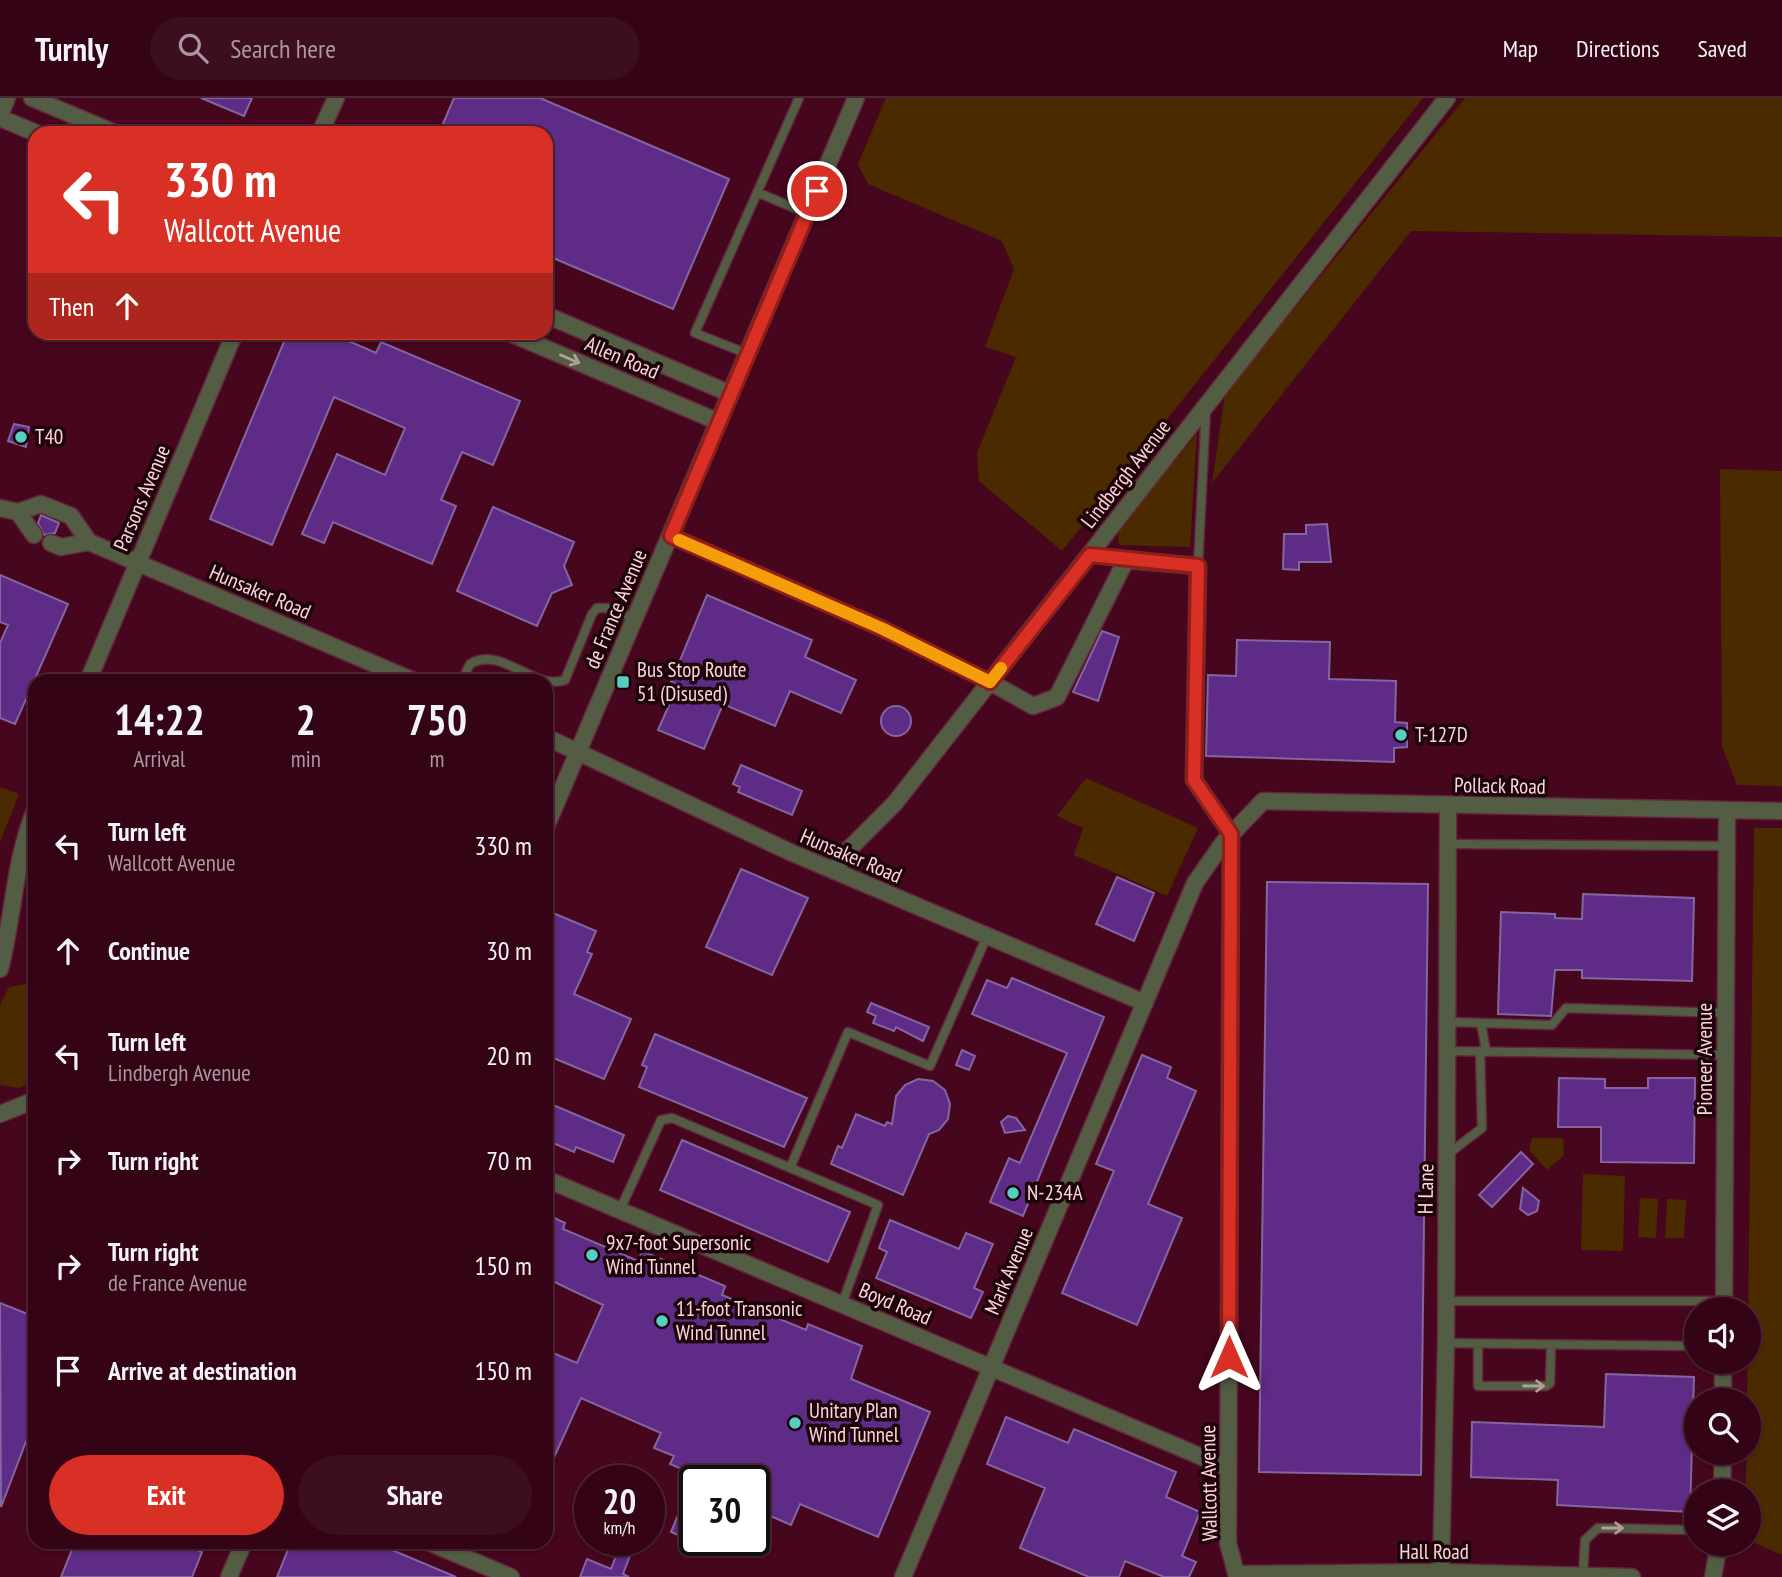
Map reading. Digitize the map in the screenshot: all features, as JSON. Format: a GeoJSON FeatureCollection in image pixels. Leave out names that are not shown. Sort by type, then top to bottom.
{"type":"FeatureCollection","features":[{"type":"Feature","properties":{"kind":"street"},"geometry":{"type":"LineString","coordinates":[[8,98],[0,116],[28,129]]}},
{"type":"Feature","properties":{"kind":"street"},"geometry":{"type":"LineString","coordinates":[[32,98],[98,126]]}},
{"type":"Feature","properties":{"kind":"street"},"geometry":{"type":"LineString","coordinates":[[323,126],[336,98]]}},
{"type":"Feature","properties":{"kind":"street","name":"de France Avenue"},"geometry":{"type":"LineString","coordinates":[[553,811],[856,98]]}},
{"type":"Feature","properties":{"kind":"street","name":"Lindbergh Avenue"},"geometry":{"type":"LineString","coordinates":[[834,871],[846,852],[895,803],[1447,98]]}},
{"type":"Feature","properties":{"kind":"street","name":"Allen Road"},"geometry":{"type":"LineString","coordinates":[[553,319],[731,394]]}},
{"type":"Feature","properties":{"kind":"street","name":"Parsons Avenue"},"geometry":{"type":"LineString","coordinates":[[91,674],[232,340]]}},
{"type":"Feature","properties":{"kind":"street","name":"Allen Road"},"geometry":{"type":"LineString","coordinates":[[527,340],[719,422]]}},
{"type":"Feature","properties":{"kind":"street","name":"Hunsaker Road"},"geometry":{"type":"LineString","coordinates":[[0,508],[18,512],[41,504],[71,516],[89,542],[398,674]]}},
{"type":"Feature","properties":{"kind":"street"},"geometry":{"type":"LineString","coordinates":[[18,512],[34,535]]}},
{"type":"Feature","properties":{"kind":"street","name":"Hunsaker Road"},"geometry":{"type":"LineString","coordinates":[[51,543],[61,547],[89,542]]}},
{"type":"Feature","properties":{"kind":"street"},"geometry":{"type":"LineString","coordinates":[[990,682],[1033,706],[1057,697],[1126,560],[1198,566],[1194,780],[1231,834]]}},
{"type":"Feature","properties":{"kind":"street","name":"Hunsaker Road"},"geometry":{"type":"LineString","coordinates":[[553,740],[834,871],[1145,1003]]}},
{"type":"Feature","properties":{"kind":"street","name":"Pollack Road"},"geometry":{"type":"LineString","coordinates":[[1231,834],[1263,802],[1782,811]]}},
{"type":"Feature","properties":{"kind":"street","name":"H Lane"},"geometry":{"type":"LineString","coordinates":[[1441,1572],[1446,1343],[1448,807]]}},
{"type":"Feature","properties":{"kind":"street","name":"Pioneer Avenue"},"geometry":{"type":"LineString","coordinates":[[1724,1297],[1727,810]]}},
{"type":"Feature","properties":{"kind":"street"},"geometry":{"type":"LineString","coordinates":[[1,962],[9,928],[16,869],[28,827]]}},
{"type":"Feature","properties":{"kind":"street","name":"Mark Avenue"},"geometry":{"type":"LineString","coordinates":[[903,1577],[1195,883],[1208,861],[1231,834]]}},
{"type":"Feature","properties":{"kind":"street","name":"Wallcott Avenue"},"geometry":{"type":"LineString","coordinates":[[1231,834],[1228,1543],[1237,1576]]}},
{"type":"Feature","properties":{"kind":"street"},"geometry":{"type":"LineString","coordinates":[[0,1114],[28,1103]]}},
{"type":"Feature","properties":{"kind":"street","name":"Boyd Road"},"geometry":{"type":"LineString","coordinates":[[553,1182],[1228,1468]]}},
{"type":"Feature","properties":{"kind":"street"},"geometry":{"type":"LineString","coordinates":[[229,1577],[241,1549]]}},
{"type":"Feature","properties":{"kind":"street"},"geometry":{"type":"LineString","coordinates":[[445,1549],[511,1577]]}},
{"type":"Feature","properties":{"kind":"street"},"geometry":{"type":"LineString","coordinates":[[1713,1577],[1717,1556]]}},
{"type":"Feature","properties":{"kind":"street","name":"Hall Road"},"geometry":{"type":"LineString","coordinates":[[1237,1576],[1441,1572],[1632,1577]]}},
{"type":"Feature","properties":{"kind":"lane"},"geometry":{"type":"LineString","coordinates":[[748,354],[695,334],[799,98]]}},
{"type":"Feature","properties":{"kind":"lane"},"geometry":{"type":"LineString","coordinates":[[757,192],[808,214]]}},
{"type":"Feature","properties":{"kind":"lane"},"geometry":{"type":"LineString","coordinates":[[1198,566],[1206,406]]}},
{"type":"Feature","properties":{"kind":"lane"},"geometry":{"type":"LineString","coordinates":[[671,536],[881,628],[990,682]]}},
{"type":"Feature","properties":{"kind":"lane"},"geometry":{"type":"LineString","coordinates":[[1090,555],[1126,560]]}},
{"type":"Feature","properties":{"kind":"lane"},"geometry":{"type":"LineString","coordinates":[[553,682],[565,680],[592,614],[597,608],[607,608],[636,618]]}},
{"type":"Feature","properties":{"kind":"lane"},"geometry":{"type":"LineString","coordinates":[[465,674],[470,664],[482,659],[509,665],[530,674]]}},
{"type":"Feature","properties":{"kind":"lane"},"geometry":{"type":"LineString","coordinates":[[1448,844],[1727,846]]}},
{"type":"Feature","properties":{"kind":"lane"},"geometry":{"type":"LineString","coordinates":[[790,1168],[848,1032],[930,1066],[987,936]]}},
{"type":"Feature","properties":{"kind":"lane"},"geometry":{"type":"LineString","coordinates":[[1447,1022],[1552,1026],[1566,1008],[1726,1013]]}},
{"type":"Feature","properties":{"kind":"lane"},"geometry":{"type":"LineString","coordinates":[[1447,1154],[1482,1128],[1481,1023]]}},
{"type":"Feature","properties":{"kind":"lane"},"geometry":{"type":"LineString","coordinates":[[1447,1051],[1726,1055]]}},
{"type":"Feature","properties":{"kind":"lane"},"geometry":{"type":"LineString","coordinates":[[620,1210],[661,1120],[672,1118],[878,1205],[842,1304]]}},
{"type":"Feature","properties":{"kind":"lane"},"geometry":{"type":"LineString","coordinates":[[1446,1301],[1684,1304]]}},
{"type":"Feature","properties":{"kind":"lane"},"geometry":{"type":"LineString","coordinates":[[1446,1343],[1684,1346]]}},
{"type":"Feature","properties":{"kind":"lane"},"geometry":{"type":"LineString","coordinates":[[1478,1344],[1478,1386],[1548,1385],[1551,1345]]}},
{"type":"Feature","properties":{"kind":"lane"},"geometry":{"type":"LineString","coordinates":[[1583,1575],[1585,1540],[1598,1528],[1684,1530]]}},
{"type":"Feature","properties":{"kind":"shaded area"},"geometry":{"type":"Polygon","coordinates":[[[886,98],[1423,98],[1062,551],[979,481],[977,453],[1016,357],[985,347],[1014,269],[1002,241],[868,184],[858,164],[886,98]]]}},
{"type":"Feature","properties":{"kind":"shaded area"},"geometry":{"type":"Polygon","coordinates":[[[1465,98],[1782,98],[1782,237],[1411,231],[1212,483],[1225,394],[1465,98]]]}},
{"type":"Feature","properties":{"kind":"shaded area"},"geometry":{"type":"Polygon","coordinates":[[[1197,434],[1190,547],[1119,545],[1118,531],[1197,434]]]}},
{"type":"Feature","properties":{"kind":"shaded area"},"geometry":{"type":"Polygon","coordinates":[[[1720,469],[1782,471],[1782,786],[1737,785],[1722,746],[1720,469]]]}},
{"type":"Feature","properties":{"kind":"shaded area"},"geometry":{"type":"Polygon","coordinates":[[[1086,778],[1198,828],[1167,896],[1074,855],[1083,828],[1057,816],[1086,778]]]}},
{"type":"Feature","properties":{"kind":"shaded area"},"geometry":{"type":"Polygon","coordinates":[[[0,787],[19,794],[0,842],[0,787]]]}},
{"type":"Feature","properties":{"kind":"shaded area"},"geometry":{"type":"Polygon","coordinates":[[[1754,828],[1782,828],[1782,1555],[1761,1546],[1761,1479],[1746,1479],[1746,1465],[1761,1465],[1761,1388],[1747,1388],[1747,1374],[1761,1374],[1761,1297],[1748,1297],[1754,828]]]}},
{"type":"Feature","properties":{"kind":"shaded area"},"geometry":{"type":"Polygon","coordinates":[[[28,985],[28,1084],[19,1088],[0,1085],[0,1005],[9,987],[28,985]]]}},
{"type":"Feature","properties":{"kind":"shaded area"},"geometry":{"type":"Polygon","coordinates":[[[1532,1138],[1563,1138],[1564,1155],[1547,1170],[1529,1150],[1532,1138]]]}},
{"type":"Feature","properties":{"kind":"shaded area"},"geometry":{"type":"Polygon","coordinates":[[[1583,1174],[1625,1176],[1623,1251],[1581,1250],[1583,1174]]]}},
{"type":"Feature","properties":{"kind":"shaded area"},"geometry":{"type":"Polygon","coordinates":[[[1640,1198],[1658,1199],[1656,1238],[1638,1237],[1640,1198]]]}},
{"type":"Feature","properties":{"kind":"shaded area"},"geometry":{"type":"Polygon","coordinates":[[[1667,1199],[1686,1200],[1684,1238],[1665,1238],[1667,1199]]]}},
{"type":"Feature","properties":{"kind":"building"},"geometry":{"type":"Polygon","coordinates":[[[201,98],[252,98],[244,116],[201,98]]]}},
{"type":"Feature","properties":{"kind":"building"},"geometry":{"type":"Polygon","coordinates":[[[454,98],[540,98],[729,179],[673,309],[553,258],[553,126],[442,126],[454,98]]]}},
{"type":"Feature","properties":{"kind":"building"},"geometry":{"type":"Polygon","coordinates":[[[285,340],[346,340],[376,353],[381,342],[520,401],[493,465],[462,452],[441,500],[456,506],[432,564],[333,522],[324,543],[302,534],[337,454],[385,475],[405,428],[334,397],[272,545],[210,519],[285,340]]]}},
{"type":"Feature","properties":{"kind":"building","name":"T40"},"geometry":{"type":"Polygon","coordinates":[[[14,424],[29,427],[26,447],[8,441],[14,424]]]}},
{"type":"Feature","properties":{"kind":"building"},"geometry":{"type":"Polygon","coordinates":[[[493,507],[574,542],[564,566],[572,585],[552,593],[537,626],[457,591],[493,507]]]}},
{"type":"Feature","properties":{"kind":"building"},"geometry":{"type":"Polygon","coordinates":[[[41,515],[59,523],[55,533],[44,535],[38,523],[41,515]]]}},
{"type":"Feature","properties":{"kind":"building"},"geometry":{"type":"Polygon","coordinates":[[[1327,524],[1331,562],[1299,562],[1299,570],[1283,569],[1284,534],[1306,534],[1306,525],[1327,524]]]}},
{"type":"Feature","properties":{"kind":"building"},"geometry":{"type":"Polygon","coordinates":[[[0,575],[68,604],[37,674],[28,674],[28,695],[15,724],[0,718],[0,643],[8,625],[0,622],[0,575]]]}},
{"type":"Feature","properties":{"kind":"building"},"geometry":{"type":"Polygon","coordinates":[[[707,595],[812,640],[805,657],[856,680],[841,713],[790,691],[775,726],[723,704],[704,749],[658,730],[678,685],[671,682],[707,595]]]}},
{"type":"Feature","properties":{"kind":"building"},"geometry":{"type":"Polygon","coordinates":[[[1102,631],[1119,637],[1098,701],[1073,692],[1102,631]]]}},
{"type":"Feature","properties":{"kind":"building"},"geometry":{"type":"Polygon","coordinates":[[[1237,640],[1330,642],[1329,679],[1396,681],[1395,722],[1407,723],[1407,747],[1394,748],[1394,762],[1206,756],[1208,675],[1236,676],[1237,640]]]}},
{"type":"Feature","properties":{"kind":"building"},"geometry":{"type":"Polygon","coordinates":[[[896,706],[907,710],[911,721],[907,732],[896,736],[885,732],[881,721],[885,710],[896,706]]]}},
{"type":"Feature","properties":{"kind":"building"},"geometry":{"type":"Polygon","coordinates":[[[741,765],[802,791],[792,815],[738,792],[740,787],[733,784],[741,765]]]}},
{"type":"Feature","properties":{"kind":"building"},"geometry":{"type":"Polygon","coordinates":[[[741,869],[808,898],[772,975],[706,947],[741,869]]]}},
{"type":"Feature","properties":{"kind":"building"},"geometry":{"type":"Polygon","coordinates":[[[1117,877],[1154,893],[1134,941],[1096,924],[1117,877]]]}},
{"type":"Feature","properties":{"kind":"building"},"geometry":{"type":"Polygon","coordinates":[[[1267,882],[1428,884],[1421,1475],[1259,1472],[1267,882]]]}},
{"type":"Feature","properties":{"kind":"building"},"geometry":{"type":"Polygon","coordinates":[[[1583,894],[1694,898],[1692,981],[1582,978],[1582,970],[1555,970],[1551,1016],[1498,1014],[1501,912],[1555,914],[1555,918],[1582,919],[1583,894]]]}},
{"type":"Feature","properties":{"kind":"building"},"geometry":{"type":"Polygon","coordinates":[[[553,913],[596,931],[587,952],[592,954],[574,994],[631,1019],[604,1079],[553,1058],[553,913]]]}},
{"type":"Feature","properties":{"kind":"building"},"geometry":{"type":"Polygon","coordinates":[[[1012,978],[1104,1017],[1023,1216],[990,1202],[1009,1158],[1020,1163],[1067,1053],[972,1014],[987,980],[1007,988],[1012,978]]]}},
{"type":"Feature","properties":{"kind":"building"},"geometry":{"type":"Polygon","coordinates":[[[871,1003],[929,1027],[923,1041],[896,1027],[894,1031],[873,1023],[876,1016],[867,1012],[871,1003]]]}},
{"type":"Feature","properties":{"kind":"building"},"geometry":{"type":"Polygon","coordinates":[[[655,1034],[807,1098],[784,1147],[639,1087],[647,1067],[642,1065],[655,1034]]]}},
{"type":"Feature","properties":{"kind":"building"},"geometry":{"type":"Polygon","coordinates":[[[962,1050],[975,1056],[969,1070],[956,1065],[962,1050]]]}},
{"type":"Feature","properties":{"kind":"building"},"geometry":{"type":"Polygon","coordinates":[[[1142,1055],[1171,1067],[1167,1078],[1196,1091],[1148,1204],[1182,1218],[1137,1325],[1062,1293],[1114,1171],[1096,1164],[1142,1055]]]}},
{"type":"Feature","properties":{"kind":"building"},"geometry":{"type":"Polygon","coordinates":[[[1559,1078],[1605,1079],[1605,1088],[1648,1088],[1648,1078],[1695,1078],[1694,1163],[1601,1162],[1601,1127],[1558,1127],[1559,1078]]]}},
{"type":"Feature","properties":{"kind":"building"},"geometry":{"type":"Polygon","coordinates":[[[918,1079],[933,1081],[945,1090],[950,1104],[948,1119],[939,1130],[929,1134],[903,1195],[831,1164],[838,1146],[842,1148],[856,1114],[885,1126],[887,1122],[892,1124],[896,1096],[905,1085],[918,1079]]]}},
{"type":"Feature","properties":{"kind":"building"},"geometry":{"type":"Polygon","coordinates":[[[553,1105],[624,1135],[613,1162],[576,1147],[574,1152],[553,1143],[553,1105]]]}},
{"type":"Feature","properties":{"kind":"building"},"geometry":{"type":"Polygon","coordinates":[[[1008,1116],[1016,1118],[1025,1130],[1005,1133],[1001,1122],[1008,1116]]]}},
{"type":"Feature","properties":{"kind":"building"},"geometry":{"type":"Polygon","coordinates":[[[682,1140],[850,1212],[828,1262],[660,1190],[682,1140]]]}},
{"type":"Feature","properties":{"kind":"building"},"geometry":{"type":"Polygon","coordinates":[[[1521,1152],[1533,1164],[1492,1207],[1479,1195],[1521,1152]]]}},
{"type":"Feature","properties":{"kind":"building"},"geometry":{"type":"Polygon","coordinates":[[[1523,1188],[1539,1201],[1537,1211],[1528,1215],[1520,1209],[1523,1188]]]}},
{"type":"Feature","properties":{"kind":"building"},"geometry":{"type":"Polygon","coordinates":[[[553,1217],[565,1223],[563,1229],[638,1261],[642,1251],[725,1286],[722,1295],[806,1330],[808,1324],[862,1346],[851,1379],[930,1412],[878,1537],[800,1504],[791,1525],[770,1516],[770,1465],[679,1465],[679,1468],[670,1464],[674,1456],[654,1448],[661,1433],[581,1398],[553,1460],[553,1353],[577,1363],[603,1305],[553,1281],[553,1217]]]}},
{"type":"Feature","properties":{"kind":"building"},"geometry":{"type":"Polygon","coordinates":[[[890,1220],[959,1249],[966,1233],[993,1244],[974,1288],[983,1292],[971,1318],[876,1278],[887,1252],[879,1248],[890,1220]]]}},
{"type":"Feature","properties":{"kind":"building"},"geometry":{"type":"Polygon","coordinates":[[[0,1303],[28,1314],[28,1436],[1,1507],[0,1303]]]}},
{"type":"Feature","properties":{"kind":"building"},"geometry":{"type":"Polygon","coordinates":[[[1606,1374],[1694,1377],[1694,1388],[1684,1388],[1684,1465],[1691,1465],[1691,1479],[1684,1479],[1684,1512],[1557,1505],[1558,1480],[1471,1477],[1472,1422],[1604,1427],[1606,1374]]]}},
{"type":"Feature","properties":{"kind":"building"},"geometry":{"type":"Polygon","coordinates":[[[1006,1417],[1068,1443],[1074,1429],[1176,1472],[1166,1497],[1200,1512],[1182,1556],[1196,1562],[1189,1577],[1164,1577],[1125,1561],[1119,1577],[1089,1577],[1020,1548],[1045,1488],[987,1464],[1006,1417]]]}},
{"type":"Feature","properties":{"kind":"building"},"geometry":{"type":"Polygon","coordinates":[[[679,1512],[679,1535],[671,1532],[679,1512]]]}},
{"type":"Feature","properties":{"kind":"building"},"geometry":{"type":"Polygon","coordinates":[[[72,1549],[195,1549],[202,1552],[192,1577],[61,1577],[72,1549]]]}},
{"type":"Feature","properties":{"kind":"building"},"geometry":{"type":"Polygon","coordinates":[[[288,1549],[390,1549],[456,1577],[277,1577],[288,1549]]]}},
{"type":"Feature","properties":{"kind":"building"},"geometry":{"type":"Polygon","coordinates":[[[616,1556],[630,1556],[623,1574],[629,1577],[580,1577],[587,1559],[611,1569],[616,1556]]]}},
{"type":"Feature","properties":{"kind":"slow traffic"},"geometry":{"type":"LineString","coordinates":[[679,540],[881,628],[990,682],[1001,668]]}},
{"type":"Feature","properties":{"kind":"place","name":"T40"},"geometry":{"type":"Point","coordinates":[21,437]}},
{"type":"Feature","properties":{"kind":"place","name":"Bus Stop Route 51 (Disused)"},"geometry":{"type":"Point","coordinates":[623,682]}},
{"type":"Feature","properties":{"kind":"place","name":"T-127D"},"geometry":{"type":"Point","coordinates":[1401,735]}},
{"type":"Feature","properties":{"kind":"place","name":"N-234A"},"geometry":{"type":"Point","coordinates":[1013,1193]}},
{"type":"Feature","properties":{"kind":"place","name":"9x7-foot Supersonic Wind Tunnel"},"geometry":{"type":"Point","coordinates":[592,1255]}},
{"type":"Feature","properties":{"kind":"place","name":"11-foot Transonic Wind Tunnel"},"geometry":{"type":"Point","coordinates":[662,1321]}},
{"type":"Feature","properties":{"kind":"place","name":"Unitary Plan Wind Tunnel"},"geometry":{"type":"Point","coordinates":[795,1423]}},
{"type":"Feature","properties":{"kind":"route"},"geometry":{"type":"LineString","coordinates":[[817,191],[671,536],[881,628],[990,682],[1090,555],[1198,566],[1194,780],[1231,834],[1229,1357]]}}]}
